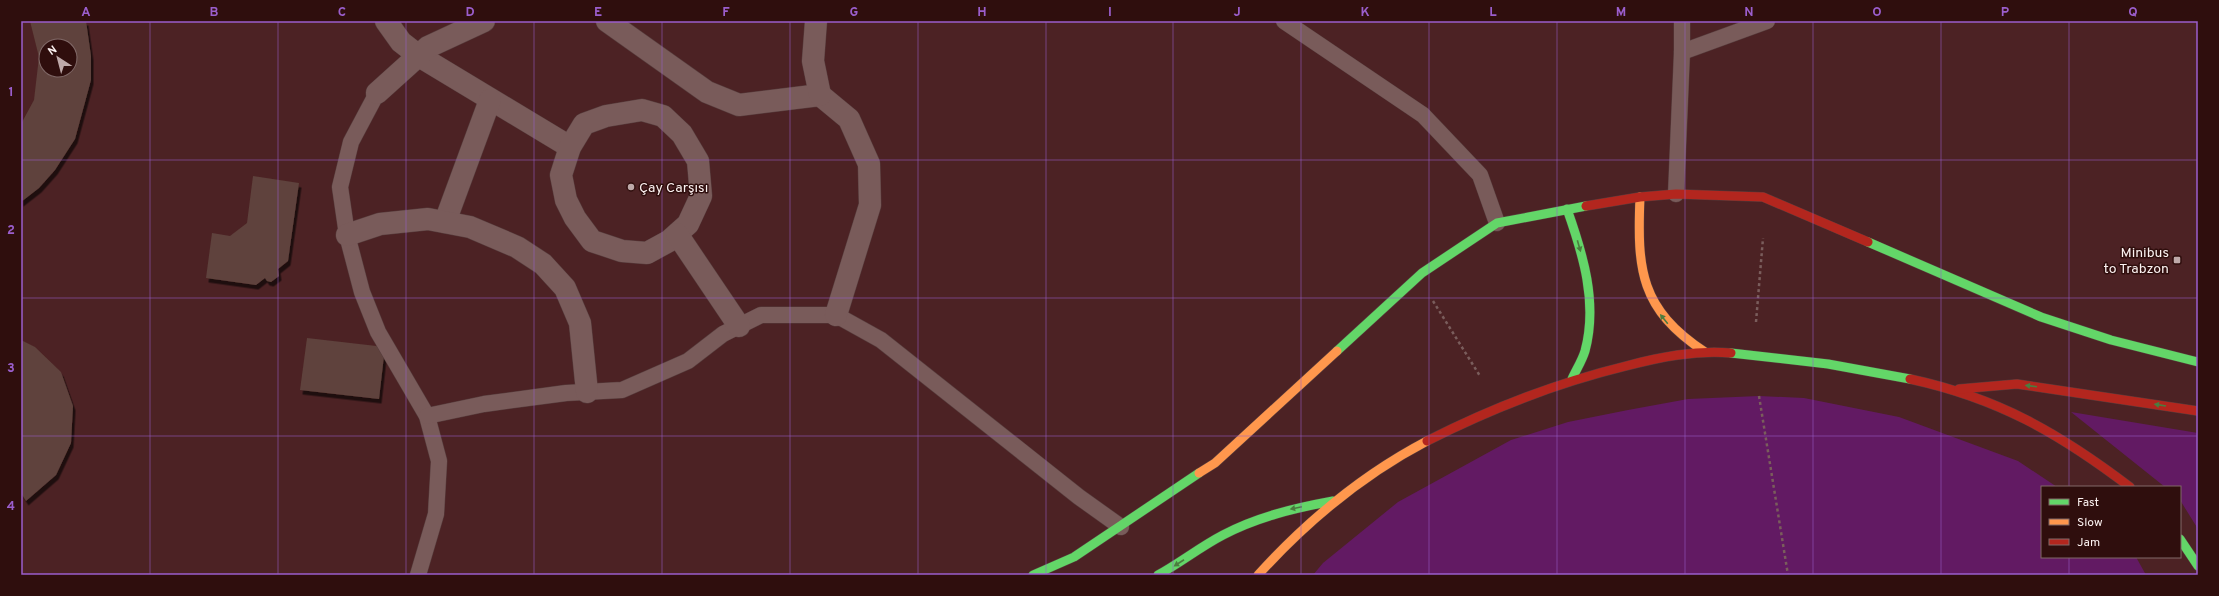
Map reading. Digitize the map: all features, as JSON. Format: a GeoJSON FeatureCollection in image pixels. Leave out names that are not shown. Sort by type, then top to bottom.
{"type":"FeatureCollection","features":[{"type":"Feature","properties":{"kind":"street"},"geometry":{"type":"LineString","coordinates":[[386,21],[401,42],[419,56],[490,100],[570,146]]}},
{"type":"Feature","properties":{"kind":"street"},"geometry":{"type":"LineString","coordinates":[[376,93],[428,48],[484,21]]}},
{"type":"Feature","properties":{"kind":"street"},"geometry":{"type":"LineString","coordinates":[[607,21],[707,92],[739,106],[820,95]]}},
{"type":"Feature","properties":{"kind":"street"},"geometry":{"type":"LineString","coordinates":[[814,22],[813,61],[820,95],[849,119],[869,164],[870,205],[836,315]]}},
{"type":"Feature","properties":{"kind":"street"},"geometry":{"type":"LineString","coordinates":[[445,222],[490,100]]}},
{"type":"Feature","properties":{"kind":"street"},"geometry":{"type":"LineString","coordinates":[[642,110],[663,116],[682,134],[698,161],[701,196],[688,224],[669,241],[647,253],[622,250],[592,241],[575,218],[566,200],[561,175],[570,146],[584,124],[606,116],[642,110]]}},
{"type":"Feature","properties":{"kind":"street"},"geometry":{"type":"LineString","coordinates":[[1033,575],[1074,557],[1215,463],[1422,273],[1497,223],[1568,209],[1640,197],[1676,194],[1763,197],[1799,211],[1969,287],[2041,317],[2111,340],[2198,362]]}},
{"type":"Feature","properties":{"kind":"street"},"geometry":{"type":"LineString","coordinates":[[1640,197],[1638,231],[1645,285],[1655,307],[1668,323],[1685,341],[1705,352]]}},
{"type":"Feature","properties":{"kind":"street"},"geometry":{"type":"LineString","coordinates":[[1568,209],[1583,260],[1591,307],[1589,330],[1584,352],[1572,379]]}},
{"type":"Feature","properties":{"kind":"street"},"geometry":{"type":"LineString","coordinates":[[347,235],[380,224],[428,219],[470,226],[517,247],[544,264],[565,288],[580,323],[587,392]]}},
{"type":"Feature","properties":{"kind":"street"},"geometry":{"type":"LineString","coordinates":[[677,234],[739,326]]}},
{"type":"Feature","properties":{"kind":"street"},"geometry":{"type":"LineString","coordinates":[[1258,575],[1298,532],[1334,501],[1372,474],[1424,442],[1497,407],[1572,379],[1633,363],[1705,352],[1814,361],[1881,373],[1949,390],[1999,406],[2047,430],[2094,458],[2129,486]]}},
{"type":"Feature","properties":{"kind":"street"},"geometry":{"type":"LineString","coordinates":[[1949,390],[2017,384],[2198,411]]}},
{"type":"Feature","properties":{"kind":"street"},"geometry":{"type":"LineString","coordinates":[[1158,575],[1224,535],[1256,520],[1292,509],[1334,501]]}},
{"type":"Feature","properties":{"kind":"street"},"geometry":{"type":"LineString","coordinates":[[2181,540],[2198,566]]}},
{"type":"Feature","properties":{"kind":"lane"},"geometry":{"type":"LineString","coordinates":[[1284,21],[1423,115],[1480,175],[1497,223]]}},
{"type":"Feature","properties":{"kind":"lane"},"geometry":{"type":"LineString","coordinates":[[1676,194],[1682,21]]}},
{"type":"Feature","properties":{"kind":"lane"},"geometry":{"type":"LineString","coordinates":[[1682,52],[1767,21]]}},
{"type":"Feature","properties":{"kind":"lane"},"geometry":{"type":"LineString","coordinates":[[376,93],[351,142],[340,186],[347,235],[362,292],[378,332],[427,416],[439,461],[436,514],[418,575]]}},
{"type":"Feature","properties":{"kind":"lane"},"geometry":{"type":"LineString","coordinates":[[427,416],[484,404],[587,392],[622,390],[688,362],[723,334],[761,315],[836,315],[881,340],[1080,497],[1121,527]]}},
{"type":"Feature","properties":{"kind":"path"},"geometry":{"type":"LineString","coordinates":[[1756,322],[1763,238]]}},
{"type":"Feature","properties":{"kind":"path"},"geometry":{"type":"LineString","coordinates":[[1432,299],[1480,376]]}},
{"type":"Feature","properties":{"kind":"path"},"geometry":{"type":"LineString","coordinates":[[1760,396],[1788,575]]}},
{"type":"Feature","properties":{"kind":"shaded area"},"geometry":{"type":"Polygon","coordinates":[[[1759,396],[1804,398],[1899,417],[2018,461],[2056,486],[2041,486],[2041,558],[2137,558],[2146,575],[1313,575],[1323,563],[1398,502],[1511,440],[1568,422],[1688,399],[1759,396]]]}},
{"type":"Feature","properties":{"kind":"shaded area"},"geometry":{"type":"Polygon","coordinates":[[[2071,412],[2198,433],[2198,529],[2181,502],[2181,486],[2164,486],[2071,412]]]}},
{"type":"Feature","properties":{"kind":"building"},"geometry":{"type":"Polygon","coordinates":[[[30,21],[86,21],[91,56],[91,80],[75,139],[55,170],[39,188],[21,202],[21,124],[34,100],[38,66],[38,78],[78,78],[78,38],[38,38],[38,53],[30,21]]]}},
{"type":"Feature","properties":{"kind":"building"},"geometry":{"type":"Polygon","coordinates":[[[253,176],[299,183],[288,261],[278,269],[279,276],[271,282],[267,281],[265,278],[256,285],[206,278],[212,233],[230,236],[247,223],[253,176]]]}},
{"type":"Feature","properties":{"kind":"building"},"geometry":{"type":"Polygon","coordinates":[[[307,338],[385,347],[379,399],[300,390],[307,338]]]}},
{"type":"Feature","properties":{"kind":"building"},"geometry":{"type":"Polygon","coordinates":[[[21,340],[35,347],[61,372],[73,406],[71,443],[56,475],[26,501],[21,493],[21,340]]]}},
{"type":"Feature","properties":{"kind":"traffic: fast"},"geometry":{"type":"LineString","coordinates":[[1337,351],[1422,273],[1497,223],[1586,206]]}},
{"type":"Feature","properties":{"kind":"traffic: fast"},"geometry":{"type":"LineString","coordinates":[[1567,209],[1578,243],[1587,279],[1590,315],[1589,333],[1585,351],[1572,379]]}},
{"type":"Feature","properties":{"kind":"traffic: fast"},"geometry":{"type":"LineString","coordinates":[[1868,242],[2041,317],[2111,340],[2198,362]]}},
{"type":"Feature","properties":{"kind":"traffic: fast"},"geometry":{"type":"LineString","coordinates":[[1731,353],[1828,364],[1910,379]]}},
{"type":"Feature","properties":{"kind":"traffic: fast"},"geometry":{"type":"LineString","coordinates":[[1033,575],[1074,557],[1199,473]]}},
{"type":"Feature","properties":{"kind":"traffic: fast"},"geometry":{"type":"LineString","coordinates":[[1158,575],[1215,540],[1249,523],[1276,514],[1333,501]]}},
{"type":"Feature","properties":{"kind":"traffic: fast"},"geometry":{"type":"LineString","coordinates":[[2181,540],[2198,566]]}},
{"type":"Feature","properties":{"kind":"traffic: slow"},"geometry":{"type":"LineString","coordinates":[[1640,197],[1640,246],[1642,267],[1647,286],[1655,303],[1667,320],[1683,336],[1705,352]]}},
{"type":"Feature","properties":{"kind":"traffic: slow"},"geometry":{"type":"LineString","coordinates":[[1199,473],[1215,463],[1337,351]]}},
{"type":"Feature","properties":{"kind":"traffic: slow"},"geometry":{"type":"LineString","coordinates":[[1258,575],[1296,536],[1336,500],[1403,454],[1427,441]]}},
{"type":"Feature","properties":{"kind":"traffic: jam"},"geometry":{"type":"LineString","coordinates":[[1586,206],[1640,197],[1676,194],[1763,197],[1868,242]]}},
{"type":"Feature","properties":{"kind":"traffic: jam"},"geometry":{"type":"LineString","coordinates":[[1427,441],[1499,408],[1574,380],[1652,360],[1678,355],[1704,352],[1731,353]]}},
{"type":"Feature","properties":{"kind":"traffic: jam"},"geometry":{"type":"LineString","coordinates":[[1910,379],[1972,396],[2000,407],[2052,434],[2078,450],[2129,486]]}},
{"type":"Feature","properties":{"kind":"traffic: jam"},"geometry":{"type":"LineString","coordinates":[[1959,389],[2017,384],[2198,411]]}},
{"type":"Feature","properties":{"kind":"place","name":"Çay Carşısı"},"geometry":{"type":"Point","coordinates":[631,187]}},
{"type":"Feature","properties":{"kind":"place","name":"Minibus to Trabzon"},"geometry":{"type":"Point","coordinates":[2177,260]}}]}
